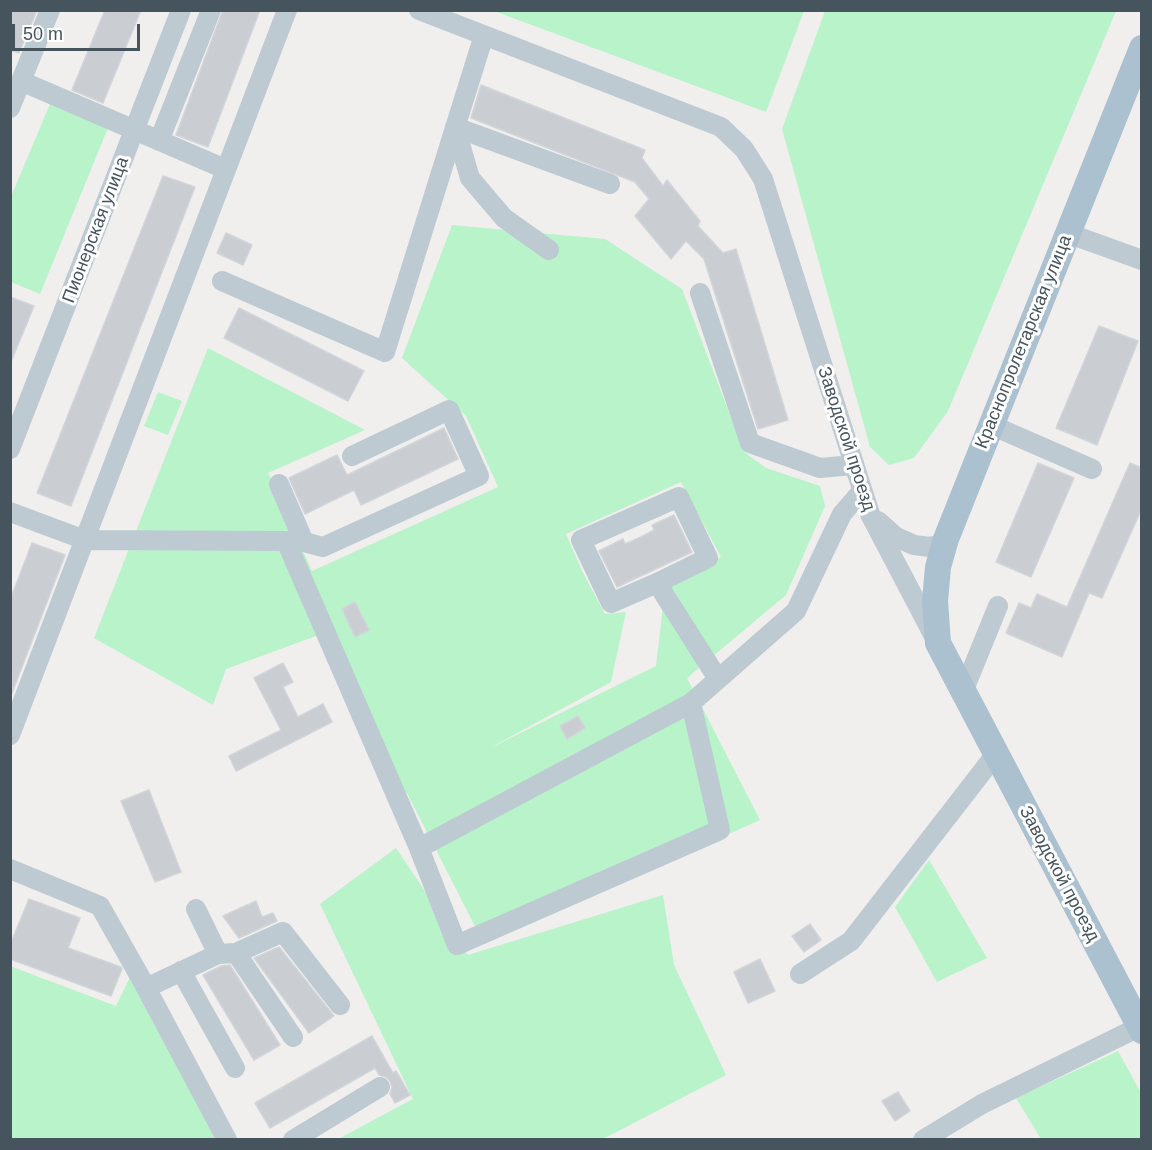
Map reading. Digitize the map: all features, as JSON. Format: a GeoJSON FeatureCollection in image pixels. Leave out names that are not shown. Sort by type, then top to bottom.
{"type":"FeatureCollection","features":[{"type":"Feature","properties":{"kind":"main road","name":"Краснопролетарская улица"},"geometry":{"type":"LineString","coordinates":[[938,643],[935,585],[946,539],[1142,48]]}},
{"type":"Feature","properties":{"kind":"main road","name":"Заводской проезд"},"geometry":{"type":"LineString","coordinates":[[938,643],[1140,1029]]}},
{"type":"Feature","properties":{"kind":"street"},"geometry":{"type":"LineString","coordinates":[[10,108],[50,10]]}},
{"type":"Feature","properties":{"kind":"street","name":"Пионерская улица"},"geometry":{"type":"LineString","coordinates":[[10,449],[181,10]]}},
{"type":"Feature","properties":{"kind":"street"},"geometry":{"type":"LineString","coordinates":[[159,141],[211,10]]}},
{"type":"Feature","properties":{"kind":"street"},"geometry":{"type":"LineString","coordinates":[[10,735],[287,10]]}},
{"type":"Feature","properties":{"kind":"street","name":"Заводской проезд"},"geometry":{"type":"LineString","coordinates":[[419,10],[721,127],[744,149],[763,179],[870,514],[938,643]]}},
{"type":"Feature","properties":{"kind":"street"},"geometry":{"type":"LineString","coordinates":[[222,281],[384,352],[484,35]]}},
{"type":"Feature","properties":{"kind":"street"},"geometry":{"type":"LineString","coordinates":[[21,81],[225,170]]}},
{"type":"Feature","properties":{"kind":"street"},"geometry":{"type":"LineString","coordinates":[[455,127],[610,184]]}},
{"type":"Feature","properties":{"kind":"street"},"geometry":{"type":"LineString","coordinates":[[455,127],[470,178],[504,218],[549,250]]}},
{"type":"Feature","properties":{"kind":"street"},"geometry":{"type":"LineString","coordinates":[[1067,233],[1142,260]]}},
{"type":"Feature","properties":{"kind":"street"},"geometry":{"type":"LineString","coordinates":[[700,293],[750,442],[820,468],[853,465]]}},
{"type":"Feature","properties":{"kind":"street"},"geometry":{"type":"LineString","coordinates":[[10,512],[86,540],[295,541],[323,547],[479,476],[449,410],[352,456]]}},
{"type":"Feature","properties":{"kind":"street"},"geometry":{"type":"LineString","coordinates":[[991,425],[1092,469]]}},
{"type":"Feature","properties":{"kind":"street"},"geometry":{"type":"LineString","coordinates":[[279,484],[295,541],[457,945],[720,830],[691,703]]}},
{"type":"Feature","properties":{"kind":"street"},"geometry":{"type":"LineString","coordinates":[[419,849],[691,703],[799,615],[842,514],[862,491]]}},
{"type":"Feature","properties":{"kind":"street"},"geometry":{"type":"LineString","coordinates":[[679,498],[708,558],[657,583],[611,603],[581,540],[679,498]]}},
{"type":"Feature","properties":{"kind":"street"},"geometry":{"type":"LineString","coordinates":[[870,514],[897,537],[914,545],[930,547],[946,539]]}},
{"type":"Feature","properties":{"kind":"street"},"geometry":{"type":"LineString","coordinates":[[657,583],[718,679]]}},
{"type":"Feature","properties":{"kind":"street"},"geometry":{"type":"LineString","coordinates":[[963,692],[998,606]]}},
{"type":"Feature","properties":{"kind":"street"},"geometry":{"type":"LineString","coordinates":[[800,974],[851,940],[996,754]]}},
{"type":"Feature","properties":{"kind":"street"},"geometry":{"type":"LineString","coordinates":[[10,869],[100,906],[227,1140]]}},
{"type":"Feature","properties":{"kind":"street"},"geometry":{"type":"LineString","coordinates":[[196,909],[227,953],[293,1037]]}},
{"type":"Feature","properties":{"kind":"street"},"geometry":{"type":"LineString","coordinates":[[146,988],[180,971],[283,932],[340,1005]]}},
{"type":"Feature","properties":{"kind":"street"},"geometry":{"type":"LineString","coordinates":[[180,971],[235,1068]]}},
{"type":"Feature","properties":{"kind":"street"},"geometry":{"type":"LineString","coordinates":[[922,1140],[982,1104],[1140,1029]]}},
{"type":"Feature","properties":{"kind":"street"},"geometry":{"type":"LineString","coordinates":[[293,1140],[380,1087]]}},
{"type":"Feature","properties":{"kind":"green space"},"geometry":{"type":"Polygon","coordinates":[[[804,10],[766,112],[494,11],[804,10]]]}},
{"type":"Feature","properties":{"kind":"green space"},"geometry":{"type":"Polygon","coordinates":[[[825,11],[1116,11],[948,411],[914,458],[889,465],[870,447],[782,129],[825,11]]]}},
{"type":"Feature","properties":{"kind":"green space"},"geometry":{"type":"Polygon","coordinates":[[[50,104],[108,128],[40,294],[11,282],[10,199],[50,104]]]}},
{"type":"Feature","properties":{"kind":"green space"},"geometry":{"type":"Polygon","coordinates":[[[452,225],[605,239],[682,289],[744,452],[766,468],[820,486],[825,506],[786,595],[687,678],[760,820],[484,944],[407,793],[401,796],[327,632],[226,669],[213,705],[94,638],[208,348],[365,430],[268,473],[312,571],[498,487],[466,416],[402,358],[452,225]],[[681,482],[566,534],[582,571],[605,614],[626,612],[611,682],[488,749],[656,666],[665,589],[721,557],[681,482]]]}},
{"type":"Feature","properties":{"kind":"green space"},"geometry":{"type":"Polygon","coordinates":[[[158,392],[182,401],[168,435],[144,426],[158,392]]]}},
{"type":"Feature","properties":{"kind":"green space"},"geometry":{"type":"Polygon","coordinates":[[[396,848],[468,955],[663,895],[674,965],[726,1075],[603,1139],[338,1139],[413,1099],[320,904],[396,848]]]}},
{"type":"Feature","properties":{"kind":"green space"},"geometry":{"type":"Polygon","coordinates":[[[929,860],[987,958],[937,982],[895,907],[929,860]]]}},
{"type":"Feature","properties":{"kind":"green space"},"geometry":{"type":"Polygon","coordinates":[[[10,966],[116,1006],[131,975],[218,1139],[11,1139],[10,966]]]}},
{"type":"Feature","properties":{"kind":"green space"},"geometry":{"type":"Polygon","coordinates":[[[1118,1051],[1141,1093],[1141,1139],[1041,1139],[1016,1098],[1118,1051]]]}},
{"type":"Feature","properties":{"kind":"building"},"geometry":{"type":"Polygon","coordinates":[[[10,10],[37,10],[19,53],[10,50],[10,10]]]}},
{"type":"Feature","properties":{"kind":"building"},"geometry":{"type":"Polygon","coordinates":[[[105,10],[141,10],[103,103],[72,90],[105,10]]]}},
{"type":"Feature","properties":{"kind":"building"},"geometry":{"type":"Polygon","coordinates":[[[223,10],[260,10],[208,147],[176,135],[223,10]]]}},
{"type":"Feature","properties":{"kind":"building"},"geometry":{"type":"Polygon","coordinates":[[[481,85],[645,150],[642,158],[663,186],[667,180],[700,221],[698,226],[723,253],[736,249],[788,420],[758,429],[704,259],[686,241],[671,259],[635,216],[649,199],[635,182],[471,118],[481,85]]]}},
{"type":"Feature","properties":{"kind":"building"},"geometry":{"type":"Polygon","coordinates":[[[163,176],[195,187],[71,506],[37,493],[163,176]]]}},
{"type":"Feature","properties":{"kind":"building"},"geometry":{"type":"Polygon","coordinates":[[[226,233],[252,245],[243,265],[217,253],[226,233]]]}},
{"type":"Feature","properties":{"kind":"building"},"geometry":{"type":"Polygon","coordinates":[[[10,297],[34,306],[11,362],[10,362],[10,297]]]}},
{"type":"Feature","properties":{"kind":"building"},"geometry":{"type":"Polygon","coordinates":[[[239,308],[364,371],[348,401],[224,338],[239,308]]]}},
{"type":"Feature","properties":{"kind":"building"},"geometry":{"type":"Polygon","coordinates":[[[1099,326],[1138,341],[1097,445],[1056,428],[1099,326]]]}},
{"type":"Feature","properties":{"kind":"building"},"geometry":{"type":"Polygon","coordinates":[[[444,428],[458,459],[361,505],[354,490],[305,514],[289,478],[337,455],[347,475],[444,428]]]}},
{"type":"Feature","properties":{"kind":"building"},"geometry":{"type":"Polygon","coordinates":[[[1038,463],[1074,478],[1031,577],[996,562],[1038,463]]]}},
{"type":"Feature","properties":{"kind":"building"},"geometry":{"type":"Polygon","coordinates":[[[1130,463],[1142,468],[1142,508],[1102,598],[1089,593],[1062,657],[1006,633],[1019,603],[1031,608],[1037,594],[1067,607],[1130,463]]]}},
{"type":"Feature","properties":{"kind":"building"},"geometry":{"type":"Polygon","coordinates":[[[674,515],[692,552],[617,587],[599,551],[623,539],[625,544],[641,537],[654,530],[652,525],[674,515]]]}},
{"type":"Feature","properties":{"kind":"building"},"geometry":{"type":"Polygon","coordinates":[[[32,543],[65,555],[12,693],[10,600],[32,543]]]}},
{"type":"Feature","properties":{"kind":"building"},"geometry":{"type":"Polygon","coordinates":[[[355,602],[369,630],[355,637],[342,609],[355,602]]]}},
{"type":"Feature","properties":{"kind":"building"},"geometry":{"type":"Polygon","coordinates":[[[283,663],[293,682],[283,687],[298,717],[323,704],[332,722],[236,771],[229,756],[281,730],[254,678],[283,663]]]}},
{"type":"Feature","properties":{"kind":"building"},"geometry":{"type":"Polygon","coordinates":[[[578,716],[585,728],[567,739],[560,726],[578,716]]]}},
{"type":"Feature","properties":{"kind":"building"},"geometry":{"type":"Polygon","coordinates":[[[149,790],[181,872],[155,882],[121,801],[149,790]]]}},
{"type":"Feature","properties":{"kind":"building"},"geometry":{"type":"Polygon","coordinates":[[[29,899],[80,918],[68,948],[121,967],[111,996],[10,959],[10,945],[29,899]]]}},
{"type":"Feature","properties":{"kind":"building"},"geometry":{"type":"Polygon","coordinates":[[[256,901],[262,917],[273,913],[277,921],[239,938],[223,916],[256,901]]]}},
{"type":"Feature","properties":{"kind":"building"},"geometry":{"type":"Polygon","coordinates":[[[810,924],[821,940],[804,952],[792,936],[810,924]]]}},
{"type":"Feature","properties":{"kind":"building"},"geometry":{"type":"Polygon","coordinates":[[[279,947],[334,1016],[309,1033],[254,958],[279,947]]]}},
{"type":"Feature","properties":{"kind":"building"},"geometry":{"type":"Polygon","coordinates":[[[760,959],[775,991],[748,1003],[734,972],[760,959]]]}},
{"type":"Feature","properties":{"kind":"building"},"geometry":{"type":"Polygon","coordinates":[[[230,965],[280,1045],[254,1060],[203,975],[221,966],[230,965]]]}},
{"type":"Feature","properties":{"kind":"building"},"geometry":{"type":"Polygon","coordinates":[[[372,1036],[393,1073],[396,1071],[410,1095],[395,1103],[390,1094],[392,1087],[390,1081],[379,1075],[375,1068],[270,1128],[255,1103],[372,1036]]]}},
{"type":"Feature","properties":{"kind":"building"},"geometry":{"type":"Polygon","coordinates":[[[898,1092],[910,1111],[895,1121],[882,1101],[898,1092]]]}}]}
